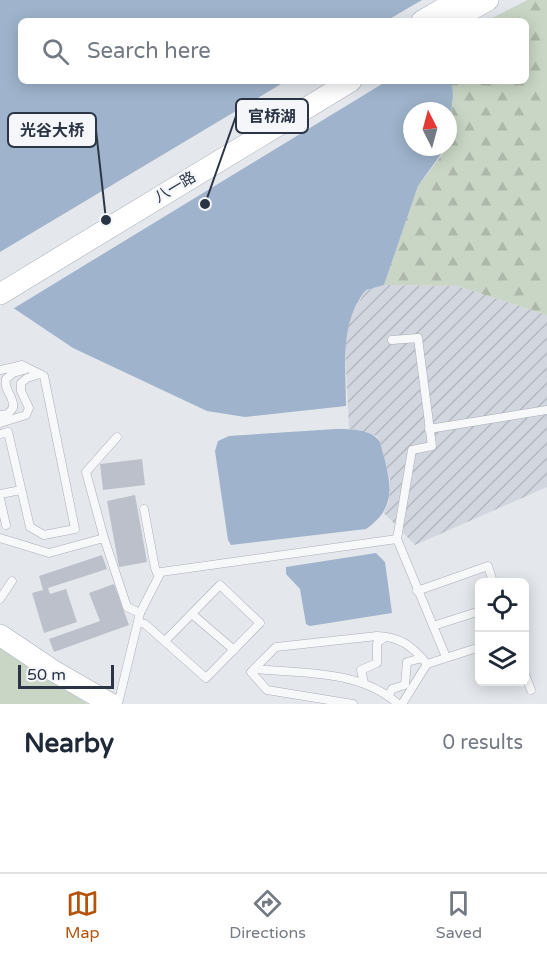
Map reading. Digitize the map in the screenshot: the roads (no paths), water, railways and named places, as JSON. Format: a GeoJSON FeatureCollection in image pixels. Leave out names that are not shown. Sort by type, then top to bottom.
{"type":"FeatureCollection","features":[{"type":"Feature","properties":{"kind":"main road"},"geometry":{"type":"LineString","coordinates":[[427,18],[458,0]]}},
{"type":"Feature","properties":{"kind":"main road"},"geometry":{"type":"LineString","coordinates":[[456,18],[488,0]]}},
{"type":"Feature","properties":{"kind":"main road","name":"八一路"},"geometry":{"type":"LineString","coordinates":[[0,278],[319,84]]}},
{"type":"Feature","properties":{"kind":"main road","name":"八一路"},"geometry":{"type":"LineString","coordinates":[[0,294],[346,84]]}},
{"type":"Feature","properties":{"kind":"main road"},"geometry":{"type":"LineString","coordinates":[[0,635],[52,670],[111,704]]}},
{"type":"Feature","properties":{"kind":"lane"},"geometry":{"type":"LineString","coordinates":[[392,340],[418,338],[432,446],[412,450],[397,539],[446,657]]}},
{"type":"Feature","properties":{"kind":"lane"},"geometry":{"type":"LineString","coordinates":[[0,370],[22,365],[44,376],[75,529],[44,535],[30,527],[8,432],[0,434]]}},
{"type":"Feature","properties":{"kind":"lane"},"geometry":{"type":"LineString","coordinates":[[0,415],[11,411],[14,404],[6,387],[6,379],[13,373],[30,369]]}},
{"type":"Feature","properties":{"kind":"lane"},"geometry":{"type":"LineString","coordinates":[[0,423],[26,415],[29,406],[21,391],[21,383],[27,378],[40,374]]}},
{"type":"Feature","properties":{"kind":"lane"},"geometry":{"type":"LineString","coordinates":[[429,429],[547,410]]}},
{"type":"Feature","properties":{"kind":"lane"},"geometry":{"type":"LineString","coordinates":[[117,436],[86,472],[104,538],[127,607],[140,613]]}},
{"type":"Feature","properties":{"kind":"lane"},"geometry":{"type":"LineString","coordinates":[[6,525],[0,496],[21,490]]}},
{"type":"Feature","properties":{"kind":"lane"},"geometry":{"type":"LineString","coordinates":[[144,509],[154,568],[158,575]]}},
{"type":"Feature","properties":{"kind":"lane"},"geometry":{"type":"LineString","coordinates":[[39,550],[44,535]]}},
{"type":"Feature","properties":{"kind":"lane"},"geometry":{"type":"LineString","coordinates":[[0,538],[48,553],[104,538]]}},
{"type":"Feature","properties":{"kind":"lane"},"geometry":{"type":"LineString","coordinates":[[118,704],[140,613],[158,575],[165,570],[397,539]]}},
{"type":"Feature","properties":{"kind":"lane"},"geometry":{"type":"LineString","coordinates":[[417,591],[488,566],[492,578]]}},
{"type":"Feature","properties":{"kind":"lane"},"geometry":{"type":"LineString","coordinates":[[0,599],[12,581]]}},
{"type":"Feature","properties":{"kind":"lane"},"geometry":{"type":"LineString","coordinates":[[138,622],[145,624],[206,678],[260,623],[220,585],[165,641]]}},
{"type":"Feature","properties":{"kind":"lane"},"geometry":{"type":"LineString","coordinates":[[433,626],[475,613]]}},
{"type":"Feature","properties":{"kind":"lane"},"geometry":{"type":"LineString","coordinates":[[192,614],[234,650]]}},
{"type":"Feature","properties":{"kind":"lane"},"geometry":{"type":"LineString","coordinates":[[353,704],[267,690],[251,672],[276,646],[389,637],[406,643],[424,661]]}},
{"type":"Feature","properties":{"kind":"lane"},"geometry":{"type":"LineString","coordinates":[[364,683],[361,670],[377,663],[376,643],[382,638],[389,637]]}},
{"type":"Feature","properties":{"kind":"lane"},"geometry":{"type":"LineString","coordinates":[[388,695],[392,689],[405,685],[407,662],[446,657],[475,648]]}},
{"type":"Feature","properties":{"kind":"lane"},"geometry":{"type":"LineString","coordinates":[[254,669],[364,683],[400,704],[424,661]]}},
{"type":"Feature","properties":{"kind":"lane"},"geometry":{"type":"LineString","coordinates":[[529,684],[531,690]]}},
{"type":"Feature","properties":{"kind":"water"},"geometry":{"type":"Polygon","coordinates":[[[0,0],[434,0],[439,18],[18,18],[18,84],[452,84],[452,102],[403,102],[403,156],[440,156],[418,186],[384,285],[366,290],[351,316],[345,360],[346,406],[245,417],[207,411],[73,348],[0,299],[0,0]]]}},
{"type":"Feature","properties":{"kind":"water"},"geometry":{"type":"Polygon","coordinates":[[[336,429],[366,432],[372,434],[380,442],[387,467],[389,490],[384,510],[377,520],[366,529],[231,545],[228,540],[215,451],[218,441],[229,436],[336,429]]]}},
{"type":"Feature","properties":{"kind":"water"},"geometry":{"type":"Polygon","coordinates":[[[376,553],[385,562],[392,613],[310,626],[306,624],[300,589],[286,574],[286,567],[376,553]]]}},
{"type":"Feature","properties":{"kind":"place","name":"官桥湖"},"geometry":{"type":"Point","coordinates":[205,204]}},
{"type":"Feature","properties":{"kind":"place","name":"光谷大桥"},"geometry":{"type":"Point","coordinates":[106,220]}}]}
